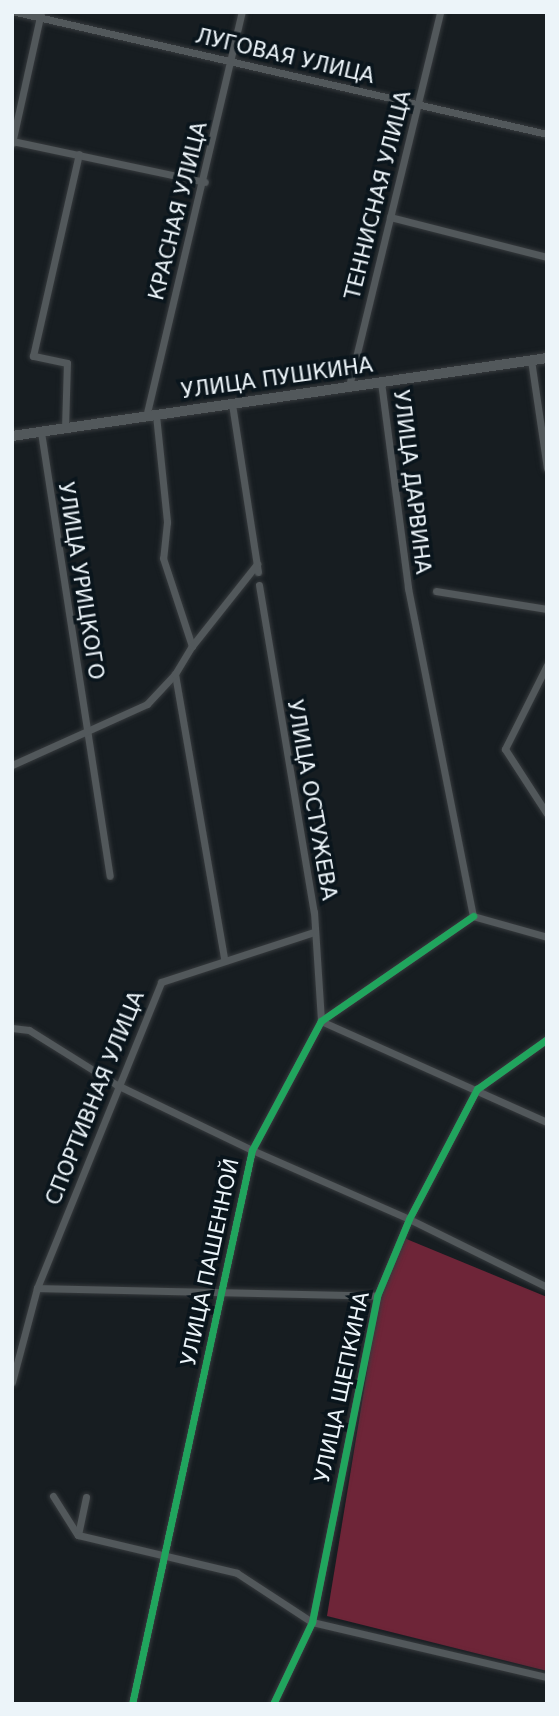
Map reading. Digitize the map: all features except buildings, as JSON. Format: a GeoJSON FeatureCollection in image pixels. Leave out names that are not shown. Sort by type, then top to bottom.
{"type":"FeatureCollection","features":[{"type":"Feature","properties":{"kind":"main road","name":"УЛИЦА ПУШКИНА"},"geometry":{"type":"LineString","coordinates":[[12,436],[547,358]]}},
{"type":"Feature","properties":{"kind":"street","name":"ЛУГОВАЯ УЛИЦА"},"geometry":{"type":"LineString","coordinates":[[16,12],[40,15],[547,134]]}},
{"type":"Feature","properties":{"kind":"street","name":"КРАСНАЯ УЛИЦА"},"geometry":{"type":"LineString","coordinates":[[192,646],[163,558],[167,522],[151,416],[242,12]]}},
{"type":"Feature","properties":{"kind":"street","name":"ТЕННИСНАЯ УЛИЦА"},"geometry":{"type":"LineString","coordinates":[[349,386],[440,12]]}},
{"type":"Feature","properties":{"kind":"street"},"geometry":{"type":"LineString","coordinates":[[40,15],[12,142],[205,182]]}},
{"type":"Feature","properties":{"kind":"street"},"geometry":{"type":"LineString","coordinates":[[65,429],[66,363],[33,356],[79,154]]}},
{"type":"Feature","properties":{"kind":"street"},"geometry":{"type":"LineString","coordinates":[[390,217],[547,257]]}},
{"type":"Feature","properties":{"kind":"street"},"geometry":{"type":"LineString","coordinates":[[531,360],[547,468]]}},
{"type":"Feature","properties":{"kind":"street","name":"УЛИЦА ДАРВИНА"},"geometry":{"type":"LineString","coordinates":[[381,382],[408,588],[473,916]]}},
{"type":"Feature","properties":{"kind":"street"},"geometry":{"type":"LineString","coordinates":[[12,765],[87,735],[147,704],[175,674],[192,646],[258,568],[232,404]]}},
{"type":"Feature","properties":{"kind":"street","name":"УЛИЦА УРИЦКОГО"},"geometry":{"type":"LineString","coordinates":[[41,432],[87,735],[100,794],[110,876]]}},
{"type":"Feature","properties":{"kind":"street","name":"УЛИЦА ОСТУЖЕВА"},"geometry":{"type":"LineString","coordinates":[[259,585],[314,932],[321,1021]]}},
{"type":"Feature","properties":{"kind":"street"},"geometry":{"type":"LineString","coordinates":[[436,591],[547,609]]}},
{"type":"Feature","properties":{"kind":"street"},"geometry":{"type":"LineString","coordinates":[[547,665],[505,749],[547,814]]}},
{"type":"Feature","properties":{"kind":"street"},"geometry":{"type":"LineString","coordinates":[[175,674],[224,959]]}},
{"type":"Feature","properties":{"kind":"street"},"geometry":{"type":"LineString","coordinates":[[473,916],[547,937]]}},
{"type":"Feature","properties":{"kind":"street","name":"УЛИЦА ПАШЕННОЙ"},"geometry":{"type":"LineString","coordinates":[[132,1704],[223,1293],[251,1150],[321,1021],[473,916]]}},
{"type":"Feature","properties":{"kind":"street","name":"СПОРТИВНАЯ УЛИЦА"},"geometry":{"type":"LineString","coordinates":[[12,1382],[37,1288],[161,982],[224,959],[314,932]]}},
{"type":"Feature","properties":{"kind":"street"},"geometry":{"type":"LineString","coordinates":[[321,1021],[547,1122]]}},
{"type":"Feature","properties":{"kind":"street"},"geometry":{"type":"LineString","coordinates":[[12,1028],[42,1037],[117,1085],[251,1150],[409,1219],[547,1287]]}},
{"type":"Feature","properties":{"kind":"street","name":"УЛИЦА ЩЕПКИНА"},"geometry":{"type":"LineString","coordinates":[[273,1704],[312,1622],[377,1296],[409,1219],[477,1089],[547,1039]]}},
{"type":"Feature","properties":{"kind":"street"},"geometry":{"type":"LineString","coordinates":[[37,1288],[377,1296]]}},
{"type":"Feature","properties":{"kind":"street"},"geometry":{"type":"LineString","coordinates":[[53,1496],[78,1535],[237,1573],[312,1622],[545,1677]]}},
{"type":"Feature","properties":{"kind":"street"},"geometry":{"type":"LineString","coordinates":[[78,1535],[86,1497]]}},
{"type":"Feature","properties":{"kind":"shaded area"},"geometry":{"type":"Polygon","coordinates":[[[404,1238],[547,1297],[547,1671],[327,1616],[378,1304],[404,1238]]]}},
{"type":"Feature","properties":{"kind":"cycle path"},"geometry":{"type":"LineString","coordinates":[[132,1704],[252,1150],[321,1021],[473,916]]}},
{"type":"Feature","properties":{"kind":"cycle path"},"geometry":{"type":"LineString","coordinates":[[273,1704],[312,1622],[377,1296],[409,1219],[477,1089],[547,1039]]}}]}
